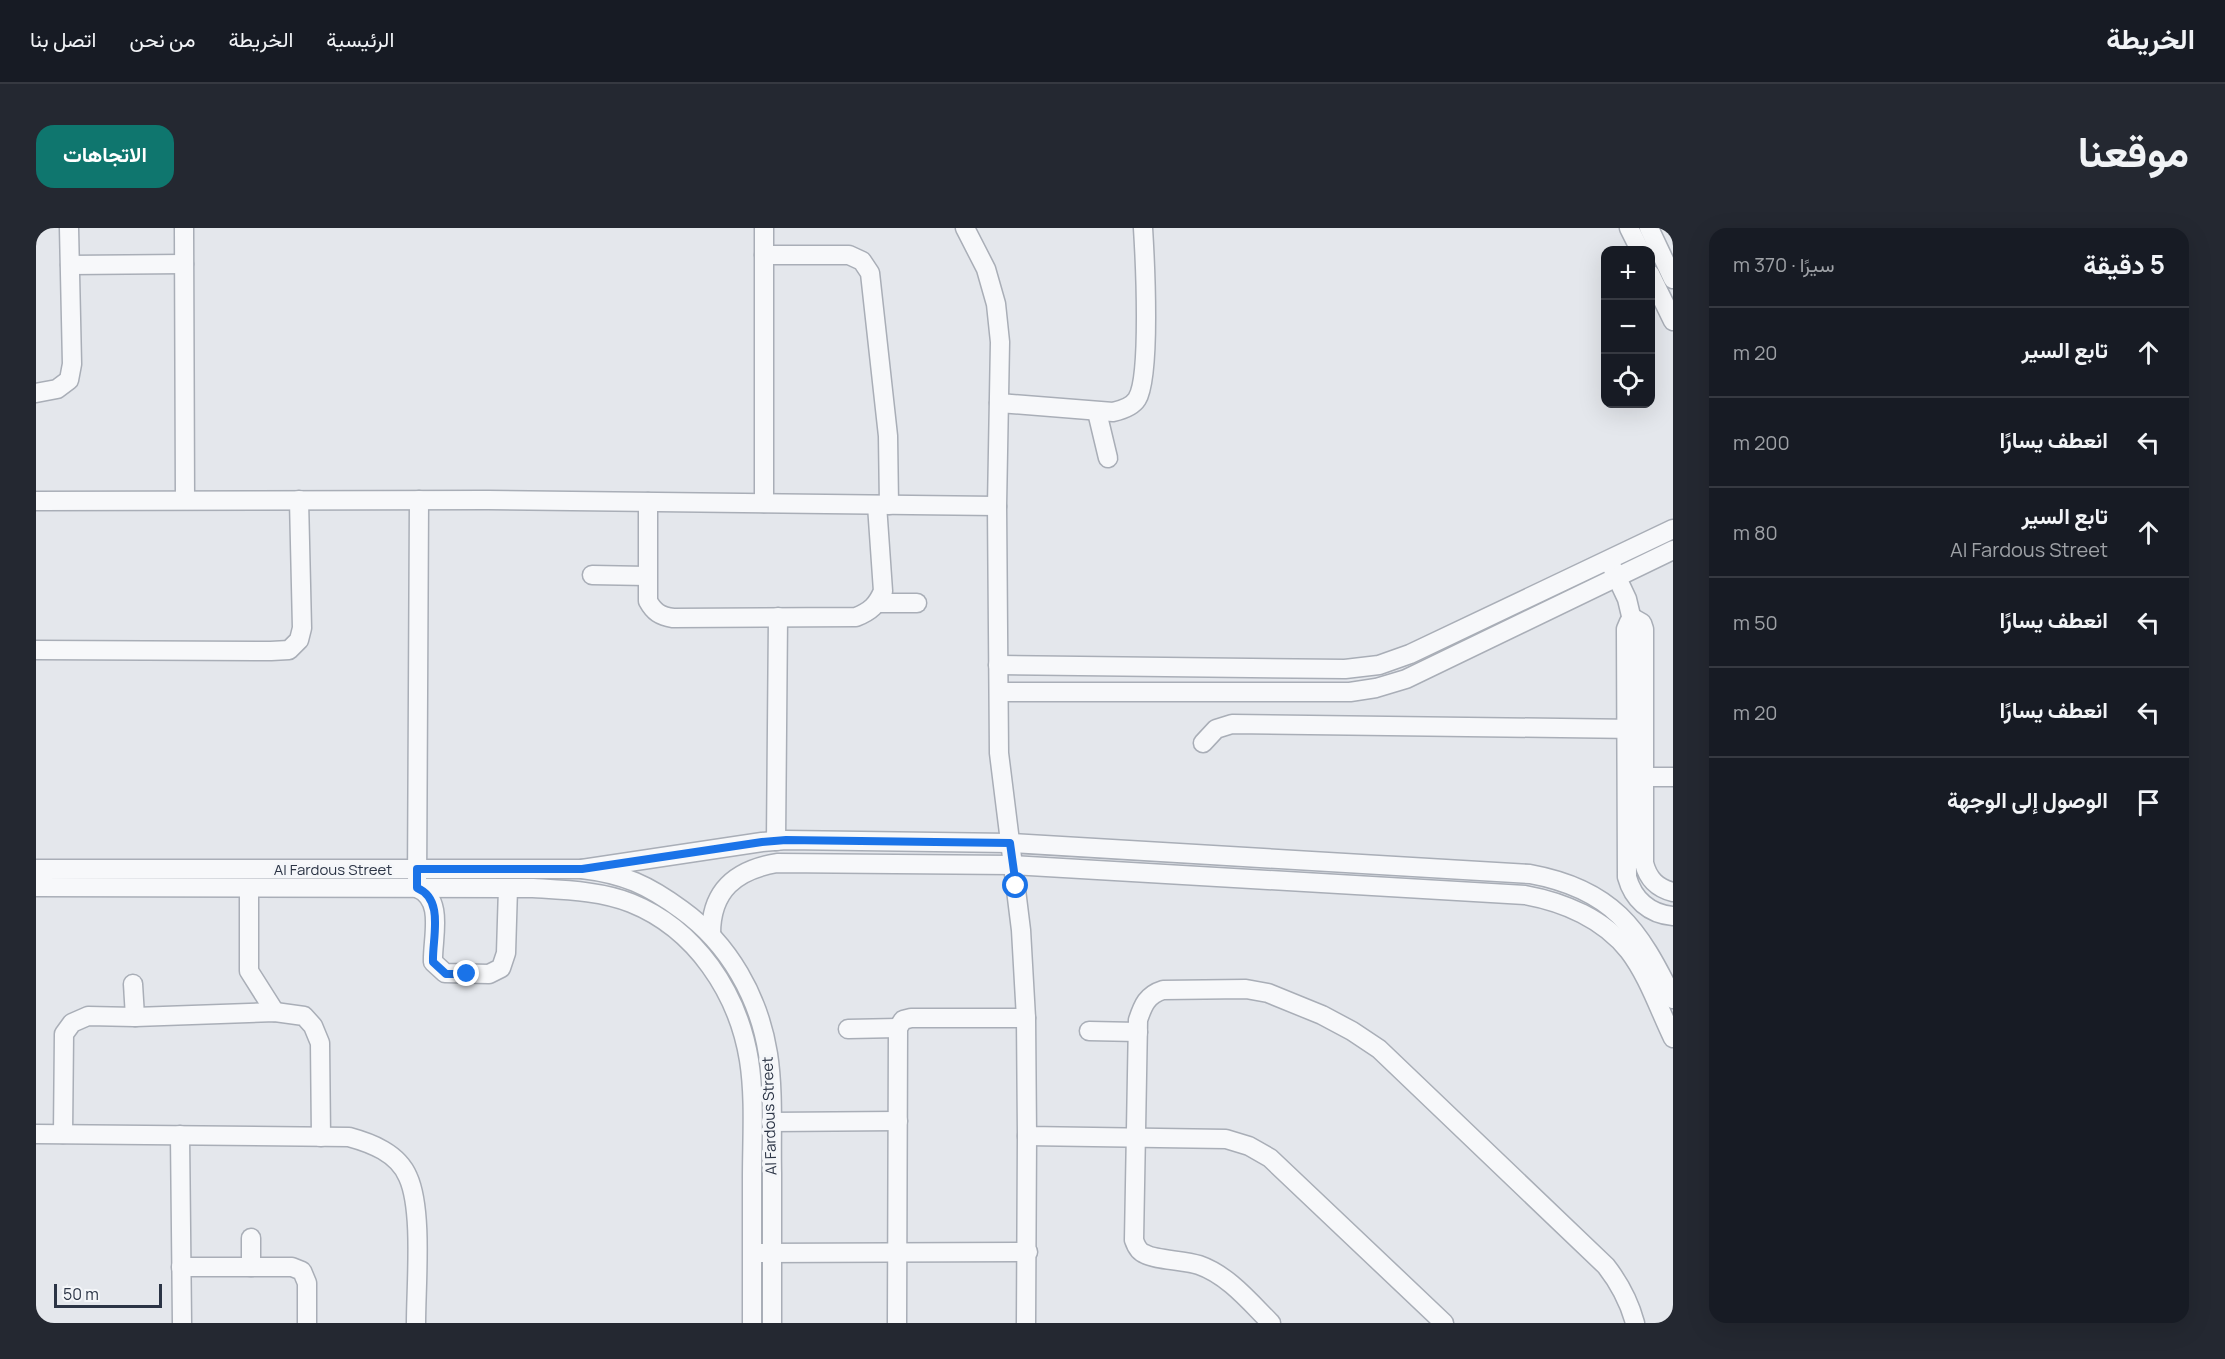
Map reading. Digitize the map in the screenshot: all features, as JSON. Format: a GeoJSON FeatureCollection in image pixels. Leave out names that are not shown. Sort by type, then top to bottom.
{"type":"FeatureCollection","features":[{"type":"Feature","properties":{"kind":"street"},"geometry":{"type":"LineString","coordinates":[[36,393],[57,389],[69,380],[72,364],[69,228]]}},
{"type":"Feature","properties":{"kind":"street"},"geometry":{"type":"LineString","coordinates":[[184,228],[185,500]]}},
{"type":"Feature","properties":{"kind":"street"},"geometry":{"type":"LineString","coordinates":[[765,228],[765,503]]}},
{"type":"Feature","properties":{"kind":"street"},"geometry":{"type":"LineString","coordinates":[[965,228],[986,269],[996,304],[1000,342],[996,506],[999,753],[1020,930],[1026,1018],[1028,1252],[1026,1323]]}},
{"type":"Feature","properties":{"kind":"street"},"geometry":{"type":"LineString","coordinates":[[999,403],[1113,412],[1128,407],[1136,401],[1142,388],[1145,345],[1143,228]]}},
{"type":"Feature","properties":{"kind":"street"},"geometry":{"type":"LineString","coordinates":[[1629,228],[1638,246]]}},
{"type":"Feature","properties":{"kind":"street"},"geometry":{"type":"LineString","coordinates":[[1649,228],[1673,279]]}},
{"type":"Feature","properties":{"kind":"street"},"geometry":{"type":"LineString","coordinates":[[648,502],[648,602],[653,610],[662,616],[856,617],[869,612],[878,603],[883,591],[883,505],[888,436],[870,273],[861,261],[849,255],[765,255]]}},
{"type":"Feature","properties":{"kind":"street"},"geometry":{"type":"LineString","coordinates":[[70,265],[184,264]]}},
{"type":"Feature","properties":{"kind":"street"},"geometry":{"type":"LineString","coordinates":[[1655,284],[1673,321]]}},
{"type":"Feature","properties":{"kind":"street"},"geometry":{"type":"LineString","coordinates":[[1097,412],[1108,458]]}},
{"type":"Feature","properties":{"kind":"street"},"geometry":{"type":"LineString","coordinates":[[36,650],[289,650],[299,640],[302,628],[299,500]]}},
{"type":"Feature","properties":{"kind":"street"},"geometry":{"type":"LineString","coordinates":[[36,501],[419,500],[996,506]]}},
{"type":"Feature","properties":{"kind":"street"},"geometry":{"type":"LineString","coordinates":[[419,500],[417,888],[428,894],[435,907],[433,962],[446,974],[489,974],[501,968],[506,953],[508,888]]}},
{"type":"Feature","properties":{"kind":"street"},"geometry":{"type":"LineString","coordinates":[[999,692],[1350,692],[1376,688],[1406,679],[1613,568],[1673,529]]}},
{"type":"Feature","properties":{"kind":"street"},"geometry":{"type":"LineString","coordinates":[[998,665],[1362,668],[1395,660],[1613,568],[1673,550]]}},
{"type":"Feature","properties":{"kind":"street"},"geometry":{"type":"LineString","coordinates":[[1613,568],[1627,599],[1632,620],[1639,620],[1644,629],[1635,729],[1627,876],[1630,886],[1641,902],[1657,913],[1673,915]]}},
{"type":"Feature","properties":{"kind":"street"},"geometry":{"type":"LineString","coordinates":[[592,575],[647,576]]}},
{"type":"Feature","properties":{"kind":"street"},"geometry":{"type":"LineString","coordinates":[[878,603],[917,603]]}},
{"type":"Feature","properties":{"kind":"street"},"geometry":{"type":"LineString","coordinates":[[776,841],[778,617]]}},
{"type":"Feature","properties":{"kind":"street"},"geometry":{"type":"LineString","coordinates":[[1203,743],[1216,729],[1232,724],[1635,729]]}},
{"type":"Feature","properties":{"kind":"street"},"geometry":{"type":"LineString","coordinates":[[1635,729],[1644,777],[1644,863],[1654,883],[1673,892]]}},
{"type":"Feature","properties":{"kind":"street"},"geometry":{"type":"LineString","coordinates":[[1644,777],[1673,777]]}},
{"type":"Feature","properties":{"kind":"street"},"geometry":{"type":"LineString","coordinates":[[582,869],[776,841],[1010,843],[1530,874],[1552,878],[1594,896],[1612,909],[1629,924],[1643,942],[1673,999]]}},
{"type":"Feature","properties":{"kind":"street"},"geometry":{"type":"LineString","coordinates":[[711,934],[713,912],[722,892],[739,875],[761,866],[777,863],[1013,865],[1508,894],[1542,898],[1566,906],[1603,927],[1628,950],[1637,964],[1673,1038]]}},
{"type":"Feature","properties":{"kind":"street","name":"Al Fardous Street"},"geometry":{"type":"LineString","coordinates":[[36,869],[582,869],[612,873],[638,883],[664,897],[711,934],[745,982],[760,1018],[768,1055],[771,1122],[772,1323]]}},
{"type":"Feature","properties":{"kind":"street","name":"Al Fardous Street"},"geometry":{"type":"LineString","coordinates":[[36,887],[508,888],[571,891],[601,895],[632,903],[663,921],[688,940],[710,963],[731,1001],[741,1026],[749,1060],[752,1101],[752,1323]]}},
{"type":"Feature","properties":{"kind":"street"},"geometry":{"type":"LineString","coordinates":[[249,888],[249,971],[275,1012]]}},
{"type":"Feature","properties":{"kind":"street"},"geometry":{"type":"LineString","coordinates":[[133,984],[135,1017]]}},
{"type":"Feature","properties":{"kind":"street"},"geometry":{"type":"LineString","coordinates":[[1271,1323],[1221,1276],[1201,1266],[1180,1260],[1146,1255],[1136,1246],[1134,1240],[1138,1020],[1143,1005],[1153,993],[1163,990],[1234,990],[1268,993],[1322,1015],[1352,1031],[1378,1049],[1606,1266],[1619,1282],[1628,1300],[1635,1323]]}},
{"type":"Feature","properties":{"kind":"street"},"geometry":{"type":"LineString","coordinates":[[63,1134],[64,1034],[72,1023],[88,1016],[135,1017],[275,1012],[304,1016],[313,1026],[320,1043],[321,1137]]}},
{"type":"Feature","properties":{"kind":"street"},"geometry":{"type":"LineString","coordinates":[[897,1323],[898,1028],[903,1020],[911,1018],[1026,1018]]}},
{"type":"Feature","properties":{"kind":"street"},"geometry":{"type":"LineString","coordinates":[[848,1029],[898,1028]]}},
{"type":"Feature","properties":{"kind":"street"},"geometry":{"type":"LineString","coordinates":[[1089,1031],[1138,1032]]}},
{"type":"Feature","properties":{"kind":"street"},"geometry":{"type":"LineString","coordinates":[[771,1122],[898,1121]]}},
{"type":"Feature","properties":{"kind":"street"},"geometry":{"type":"LineString","coordinates":[[36,1134],[349,1137],[371,1143],[399,1164],[408,1176],[417,1218],[416,1323]]}},
{"type":"Feature","properties":{"kind":"street"},"geometry":{"type":"LineString","coordinates":[[180,1135],[182,1323]]}},
{"type":"Feature","properties":{"kind":"street"},"geometry":{"type":"LineString","coordinates":[[1027,1136],[1226,1139],[1249,1146],[1270,1158],[1444,1323]]}},
{"type":"Feature","properties":{"kind":"street"},"geometry":{"type":"LineString","coordinates":[[251,1238],[251,1267]]}},
{"type":"Feature","properties":{"kind":"street"},"geometry":{"type":"LineString","coordinates":[[752,1253],[1028,1252]]}},
{"type":"Feature","properties":{"kind":"street"},"geometry":{"type":"LineString","coordinates":[[181,1267],[292,1267],[302,1271],[307,1283],[307,1323]]}},
{"type":"Feature","properties":{"kind":"route"},"geometry":{"type":"LineString","coordinates":[[467,974],[446,974],[433,962],[435,907],[428,894],[417,888],[417,869],[582,869],[786,840],[1010,843],[1016,886]]}}]}
